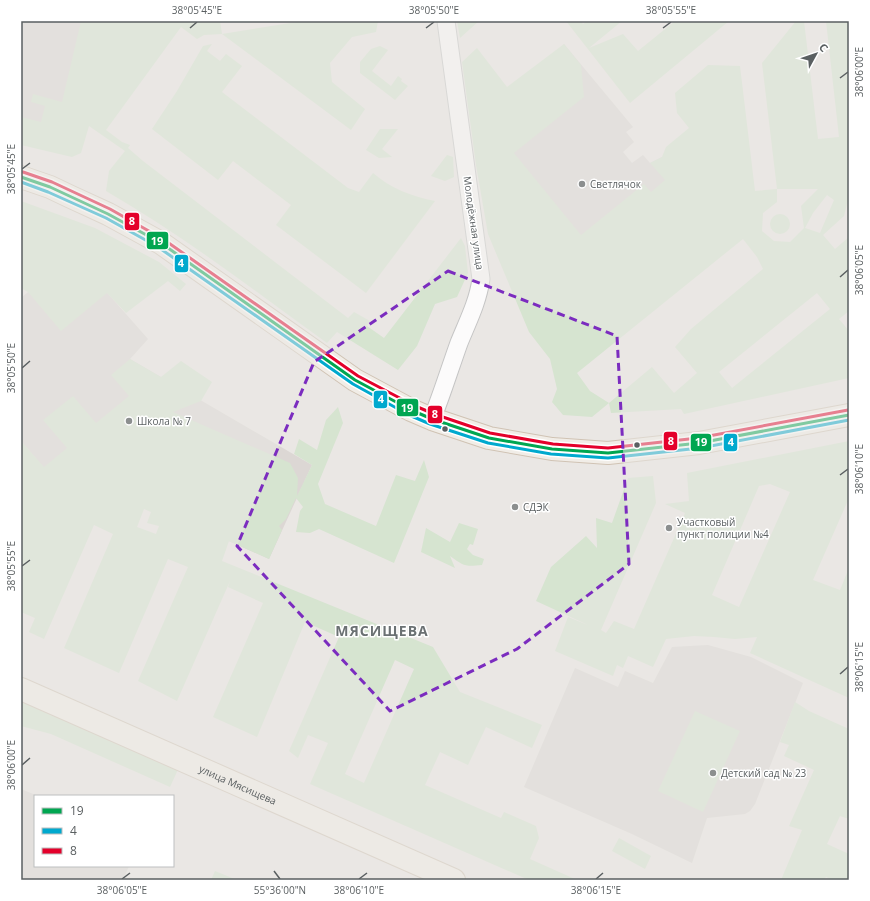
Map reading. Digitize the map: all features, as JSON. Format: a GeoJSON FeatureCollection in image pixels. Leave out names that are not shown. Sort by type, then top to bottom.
{"type":"FeatureCollection","features":[{"type":"Feature","properties":{"kind":"main road"},"geometry":{"type":"LineString","coordinates":[[21,177],[50,187],[108,214],[161,243],[355,380],[411,410],[432,419],[489,438],[552,449],[608,453],[699,443],[849,415]]}},
{"type":"Feature","properties":{"kind":"main road","name":"улица Мясищева"},"geometry":{"type":"LineString","coordinates":[[21,689],[454,880]]}},
{"type":"Feature","properties":{"kind":"street","name":"Молодёжная улица"},"geometry":{"type":"LineString","coordinates":[[432,419],[477,298],[481,279],[446,21]]}},
{"type":"Feature","properties":{"kind":"highlighted area"},"geometry":{"type":"Polygon","coordinates":[[[448,271],[617,336],[629,564],[517,649],[390,711],[237,546],[314,362],[448,271]]]}},
{"type":"Feature","properties":{"kind":"shaded area"},"geometry":{"type":"Polygon","coordinates":[[[21,21],[147,21],[21,145],[21,21]]]}},
{"type":"Feature","properties":{"kind":"shaded area","name":"Светлячок"},"geometry":{"type":"Polygon","coordinates":[[[564,44],[633,127],[626,132],[634,142],[623,152],[632,163],[643,155],[650,163],[662,157],[708,214],[566,329],[476,165],[564,44]]]}},
{"type":"Feature","properties":{"kind":"shaded area","name":"Школа № 7"},"geometry":{"type":"Polygon","coordinates":[[[73,254],[148,339],[130,359],[312,465],[269,559],[71,471],[50,475],[21,441],[21,298],[73,254]]]}},
{"type":"Feature","properties":{"kind":"shaded area"},"geometry":{"type":"Polygon","coordinates":[[[708,645],[751,657],[803,683],[755,804],[750,811],[745,814],[707,818],[692,863],[632,834],[524,787],[575,668],[618,687],[625,671],[653,683],[672,647],[708,645]]]}},
{"type":"Feature","properties":{"kind":"shaded area"},"geometry":{"type":"Polygon","coordinates":[[[21,789],[36,795],[34,795],[34,867],[129,867],[123,880],[21,880],[21,789]]]}},
{"type":"Feature","properties":{"kind":"green space"},"geometry":{"type":"Polygon","coordinates":[[[81,21],[220,21],[222,34],[204,35],[197,39],[181,27],[106,130],[122,142],[130,145],[128,148],[143,161],[348,318],[354,312],[370,321],[367,326],[384,338],[461,238],[465,246],[468,273],[457,297],[435,304],[417,346],[398,370],[337,332],[327,343],[191,245],[135,208],[106,191],[109,171],[125,151],[89,126],[81,153],[72,157],[21,145],[21,117],[41,122],[45,106],[31,102],[33,94],[62,102],[81,21]]]}},
{"type":"Feature","properties":{"kind":"green space"},"geometry":{"type":"Polygon","coordinates":[[[303,21],[378,21],[376,32],[352,37],[330,63],[332,82],[365,109],[351,130],[222,34],[303,21]]]}},
{"type":"Feature","properties":{"kind":"green space"},"geometry":{"type":"Polygon","coordinates":[[[457,21],[479,21],[460,38],[457,21]]]}},
{"type":"Feature","properties":{"kind":"green space"},"geometry":{"type":"Polygon","coordinates":[[[566,21],[581,21],[583,24],[587,21],[622,21],[589,48],[623,34],[638,51],[675,21],[729,21],[630,103],[566,21]]]}},
{"type":"Feature","properties":{"kind":"green space"},"geometry":{"type":"Polygon","coordinates":[[[796,21],[804,21],[818,139],[839,137],[826,21],[849,21],[849,196],[844,216],[823,235],[835,249],[849,237],[849,311],[839,319],[849,331],[849,378],[684,414],[681,409],[611,413],[609,403],[592,417],[563,415],[552,402],[557,389],[550,359],[529,332],[488,234],[476,165],[462,62],[477,48],[507,87],[564,44],[581,65],[584,97],[514,153],[581,235],[644,184],[651,192],[665,180],[650,163],[662,157],[666,147],[689,128],[677,113],[675,93],[708,65],[740,66],[755,191],[777,189],[762,63],[796,21]],[[777,189],[777,202],[763,213],[762,231],[774,241],[790,242],[804,228],[801,206],[818,189],[777,189]],[[827,195],[813,213],[805,228],[820,233],[834,200],[827,195]],[[743,239],[577,373],[590,391],[609,403],[652,367],[674,393],[697,373],[675,347],[691,329],[763,269],[757,257],[743,239]],[[817,293],[719,372],[732,388],[830,309],[817,293]]]}},
{"type":"Feature","properties":{"kind":"green space"},"geometry":{"type":"Polygon","coordinates":[[[212,44],[207,51],[220,61],[226,54],[242,66],[222,92],[348,188],[359,192],[373,173],[402,191],[435,201],[366,293],[276,225],[291,205],[233,161],[218,180],[152,129],[177,91],[203,46],[212,44]]]}},
{"type":"Feature","properties":{"kind":"green space"},"geometry":{"type":"Polygon","coordinates":[[[380,46],[388,50],[372,71],[391,86],[398,76],[402,79],[401,81],[408,86],[395,100],[360,73],[360,62],[371,49],[380,46]]]}},
{"type":"Feature","properties":{"kind":"green space"},"geometry":{"type":"Polygon","coordinates":[[[380,129],[398,129],[382,149],[392,157],[379,158],[366,150],[380,129]]]}},
{"type":"Feature","properties":{"kind":"green space"},"geometry":{"type":"Polygon","coordinates":[[[447,155],[453,157],[454,177],[445,181],[431,176],[447,155]]]}},
{"type":"Feature","properties":{"kind":"green space"},"geometry":{"type":"Polygon","coordinates":[[[21,201],[95,228],[159,262],[186,284],[180,291],[168,281],[126,313],[107,293],[61,331],[28,292],[21,288],[21,201]]]}},
{"type":"Feature","properties":{"kind":"green space"},"geometry":{"type":"Polygon","coordinates":[[[776,214],[784,214],[790,220],[790,228],[784,234],[776,234],[770,228],[770,220],[776,214]]]}},
{"type":"Feature","properties":{"kind":"green space"},"geometry":{"type":"Polygon","coordinates":[[[130,359],[161,377],[181,361],[212,382],[201,401],[173,412],[290,463],[298,478],[297,496],[312,465],[294,454],[299,439],[317,450],[326,420],[338,407],[343,423],[318,484],[325,504],[376,526],[396,475],[415,481],[424,460],[429,477],[394,563],[319,529],[310,533],[296,532],[300,511],[303,507],[296,498],[286,519],[279,526],[282,530],[269,559],[229,541],[222,561],[433,647],[460,692],[542,725],[532,748],[486,727],[468,765],[440,752],[425,785],[501,818],[504,812],[536,826],[539,838],[530,859],[577,880],[529,880],[310,784],[328,743],[308,735],[298,758],[289,751],[339,637],[305,622],[257,737],[213,717],[263,603],[228,587],[230,581],[177,701],[138,681],[188,567],[168,559],[119,673],[64,648],[113,534],[94,525],[44,639],[29,632],[35,618],[21,612],[21,441],[44,467],[67,448],[43,420],[73,396],[96,423],[129,396],[111,375],[130,359]],[[144,509],[137,527],[156,534],[159,526],[147,523],[151,512],[144,509]],[[395,660],[345,774],[364,783],[414,669],[395,660]]]}},
{"type":"Feature","properties":{"kind":"green space"},"geometry":{"type":"Polygon","coordinates":[[[849,441],[849,498],[813,580],[840,590],[849,568],[849,698],[750,653],[757,637],[735,639],[694,636],[666,639],[653,667],[628,656],[623,668],[617,665],[613,676],[555,651],[568,617],[588,625],[536,601],[551,567],[586,536],[597,548],[596,518],[612,523],[628,478],[653,476],[656,503],[601,630],[606,633],[614,621],[634,629],[685,513],[665,504],[689,501],[687,473],[849,441]],[[770,484],[759,486],[712,595],[739,607],[790,492],[770,484]]]}},
{"type":"Feature","properties":{"kind":"green space"},"geometry":{"type":"Polygon","coordinates":[[[459,523],[478,529],[473,545],[470,544],[467,549],[473,555],[484,559],[482,565],[465,565],[450,556],[455,568],[421,552],[426,528],[450,542],[459,523]]]}},
{"type":"Feature","properties":{"kind":"green space"},"geometry":{"type":"Polygon","coordinates":[[[21,689],[182,761],[170,787],[51,734],[21,726],[21,689]]]}},
{"type":"Feature","properties":{"kind":"green space"},"geometry":{"type":"Polygon","coordinates":[[[795,702],[809,711],[849,729],[849,819],[840,816],[827,844],[849,854],[849,880],[832,880],[826,877],[824,880],[781,880],[802,830],[789,826],[814,770],[784,756],[789,745],[780,742],[795,702]]]}},
{"type":"Feature","properties":{"kind":"green space"},"geometry":{"type":"Polygon","coordinates":[[[695,711],[740,731],[703,812],[658,791],[695,711]]]}},
{"type":"Feature","properties":{"kind":"green space"},"geometry":{"type":"Polygon","coordinates":[[[619,838],[651,856],[645,869],[612,851],[619,838]]]}},
{"type":"Feature","properties":{"kind":"green space"},"geometry":{"type":"Polygon","coordinates":[[[215,871],[237,880],[211,880],[215,871]]]}},
{"type":"Feature","properties":{"kind":"transit line","name":"8"},"geometry":{"type":"LineString","coordinates":[[23,172],[52,182],[110,209],[163,239],[358,376],[413,405],[434,414],[490,433],[553,444],[608,448],[698,438],[848,410]]}},
{"type":"Feature","properties":{"kind":"transit line","name":"19"},"geometry":{"type":"LineString","coordinates":[[21,177],[50,187],[108,214],[161,243],[355,380],[411,410],[432,419],[489,438],[552,449],[608,453],[699,443],[849,415]]}},
{"type":"Feature","properties":{"kind":"transit line","name":"4"},"geometry":{"type":"LineString","coordinates":[[21,182],[48,192],[106,218],[158,247],[353,384],[409,415],[430,424],[488,443],[551,454],[608,458],[700,448],[849,420]]}},
{"type":"Feature","properties":{"kind":"place","name":"Светлячок"},"geometry":{"type":"Point","coordinates":[582,184]}},
{"type":"Feature","properties":{"kind":"place","name":"Школа № 7"},"geometry":{"type":"Point","coordinates":[129,421]}},
{"type":"Feature","properties":{"kind":"place","name":"СДЭК"},"geometry":{"type":"Point","coordinates":[515,507]}},
{"type":"Feature","properties":{"kind":"place","name":"Участковый пункт полиции №4"},"geometry":{"type":"Point","coordinates":[669,528]}},
{"type":"Feature","properties":{"kind":"place","name":"Детский сад № 23"},"geometry":{"type":"Point","coordinates":[713,773]}},
{"type":"Feature","properties":{"kind":"district","name":"МЯСИЩЕВА"},"geometry":{"type":"Point","coordinates":[382,631]}}]}
